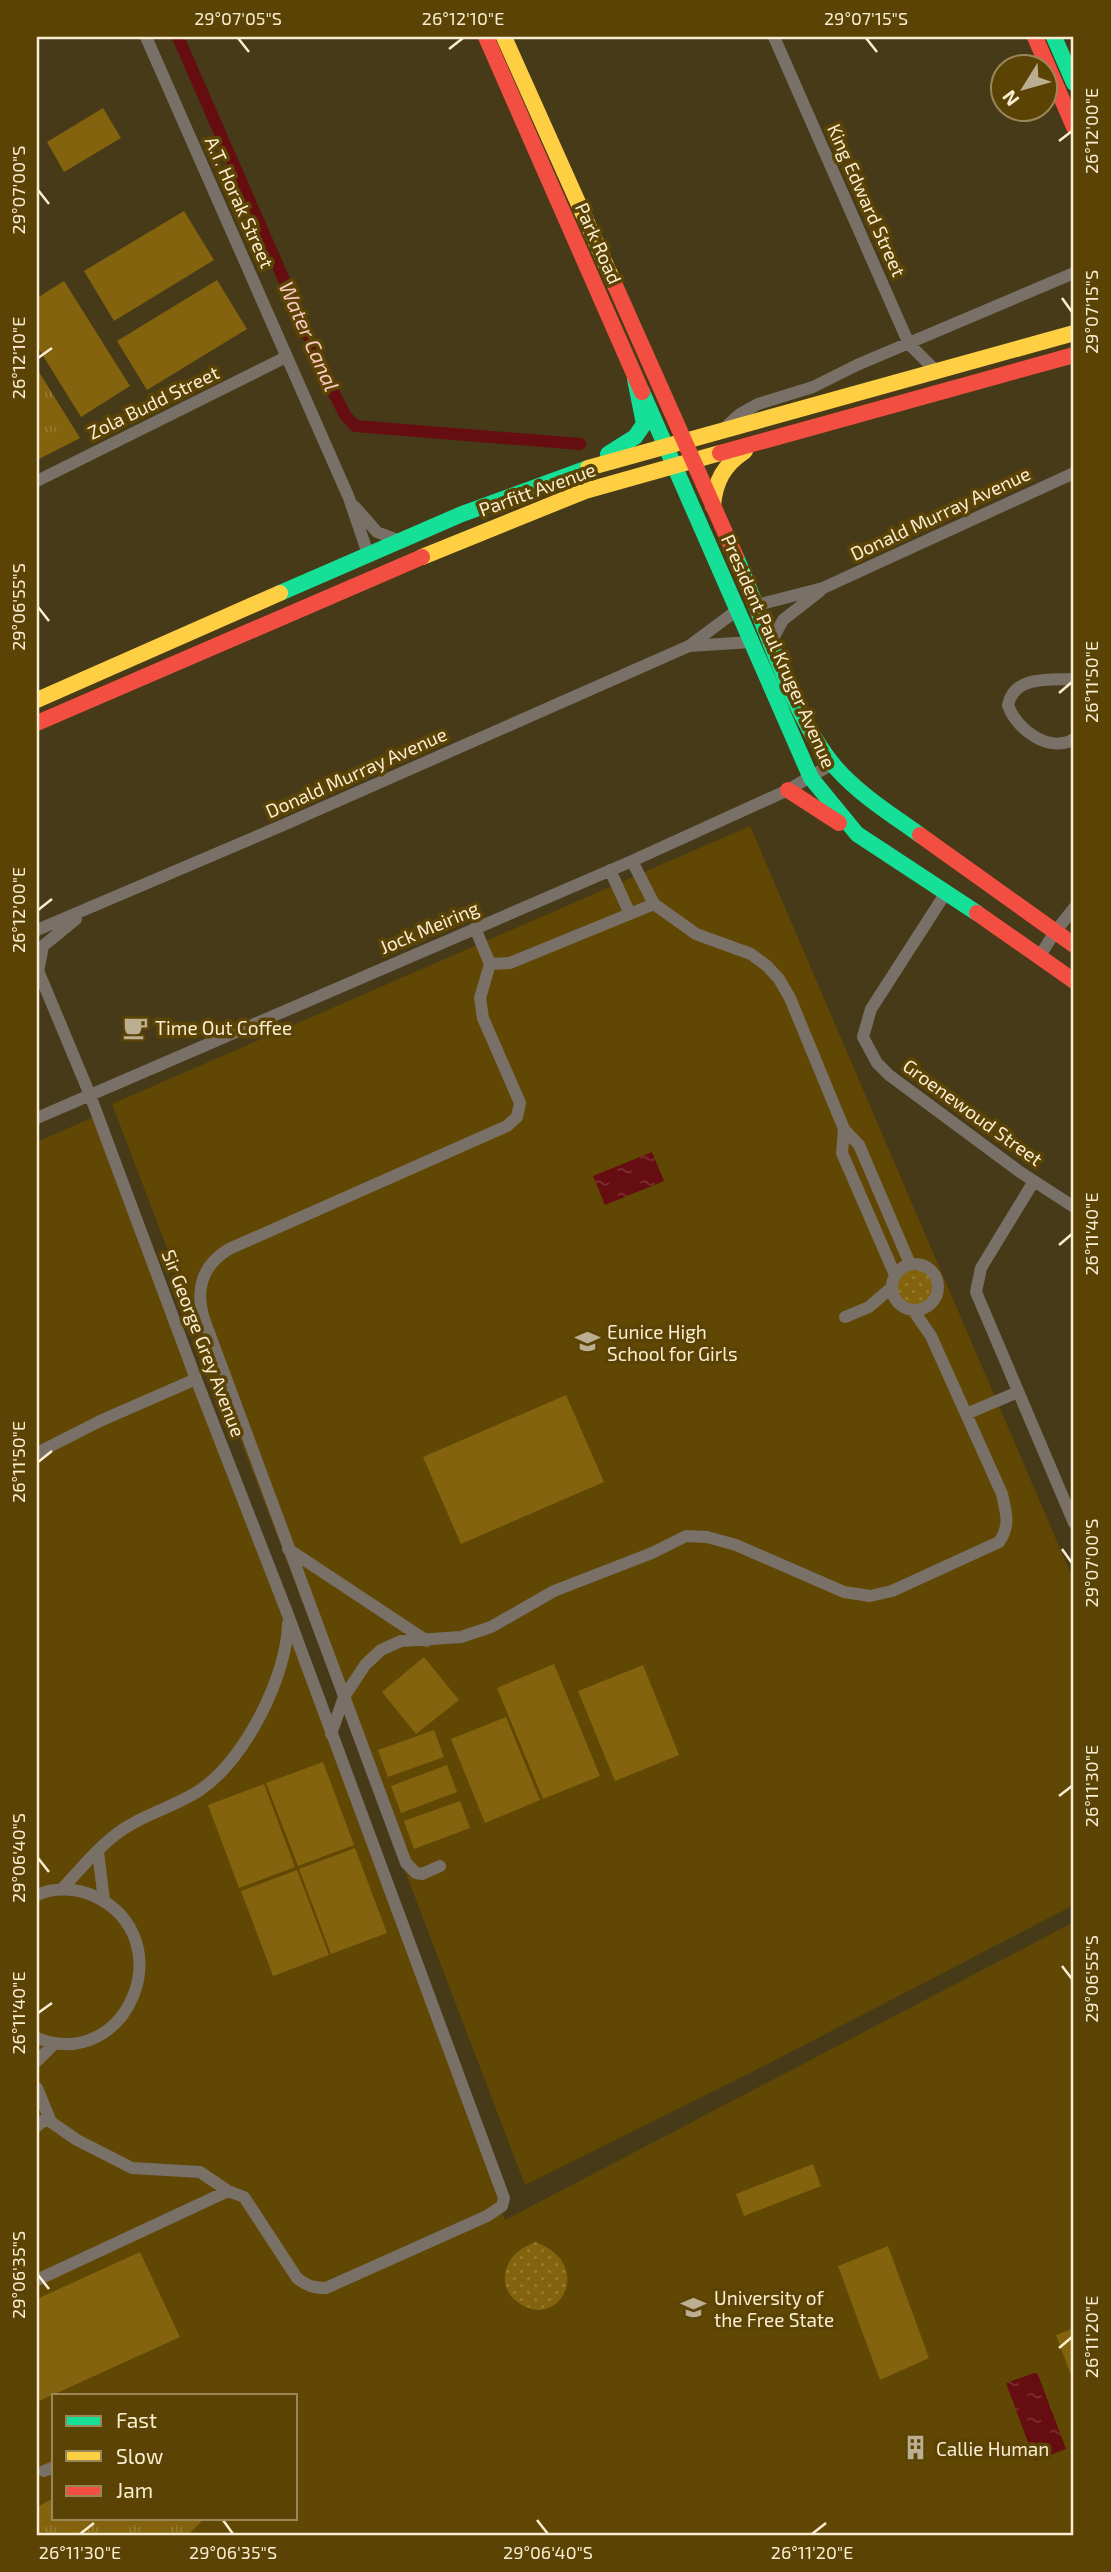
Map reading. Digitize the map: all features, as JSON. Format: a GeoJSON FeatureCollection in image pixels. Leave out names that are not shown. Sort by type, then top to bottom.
{"type":"FeatureCollection","features":[{"type":"Feature","properties":{"kind":"main road","name":"Park Road"},"geometry":{"type":"LineString","coordinates":[[486,37],[673,467]]}},
{"type":"Feature","properties":{"kind":"main road","name":"Park Road"},"geometry":{"type":"LineString","coordinates":[[504,37],[683,442]]}},
{"type":"Feature","properties":{"kind":"main road"},"geometry":{"type":"LineString","coordinates":[[1035,37],[1074,127]]}},
{"type":"Feature","properties":{"kind":"main road"},"geometry":{"type":"LineString","coordinates":[[1054,37],[1074,83]]}},
{"type":"Feature","properties":{"kind":"main road"},"geometry":{"type":"LineString","coordinates":[[971,362],[981,350],[998,342],[1074,319]]}},
{"type":"Feature","properties":{"kind":"main road","name":"Parfitt Avenue"},"geometry":{"type":"LineString","coordinates":[[37,700],[399,540],[578,471],[1074,333]]}},
{"type":"Feature","properties":{"kind":"main road","name":"Parfitt Avenue"},"geometry":{"type":"LineString","coordinates":[[37,723],[509,520],[585,491],[1074,355]]}},
{"type":"Feature","properties":{"kind":"main road"},"geometry":{"type":"LineString","coordinates":[[578,471],[628,443],[640,432],[644,424],[635,379]]}},
{"type":"Feature","properties":{"kind":"main road","name":"President Paul Kruger Avenue"},"geometry":{"type":"LineString","coordinates":[[683,442],[771,642],[818,742],[832,764],[863,794],[1074,945]]}},
{"type":"Feature","properties":{"kind":"main road"},"geometry":{"type":"LineString","coordinates":[[713,506],[714,489],[719,474],[734,457],[760,443]]}},
{"type":"Feature","properties":{"kind":"main road","name":"President Paul Kruger Avenue"},"geometry":{"type":"LineString","coordinates":[[673,467],[811,778],[857,834],[947,891],[1074,981]]}},
{"type":"Feature","properties":{"kind":"main road"},"geometry":{"type":"LineString","coordinates":[[369,554],[393,558],[483,521],[509,520]]}},
{"type":"Feature","properties":{"kind":"main road"},"geometry":{"type":"LineString","coordinates":[[247,607],[276,607],[328,584],[349,590]]}},
{"type":"Feature","properties":{"kind":"main road"},"geometry":{"type":"LineString","coordinates":[[788,790],[857,834]]}},
{"type":"Feature","properties":{"kind":"street","name":"A.T. Horak Street"},"geometry":{"type":"LineString","coordinates":[[146,37],[349,498],[369,554]]}},
{"type":"Feature","properties":{"kind":"street","name":"King Edward Street"},"geometry":{"type":"LineString","coordinates":[[774,37],[909,344],[936,372]]}},
{"type":"Feature","properties":{"kind":"street","name":"Parfitt Avenue"},"geometry":{"type":"LineString","coordinates":[[723,430],[740,414],[758,404],[813,387],[857,365],[1074,273]]}},
{"type":"Feature","properties":{"kind":"street","name":"Zola Budd Street"},"geometry":{"type":"LineString","coordinates":[[37,481],[286,357]]}},
{"type":"Feature","properties":{"kind":"street","name":"Donald Murray Avenue"},"geometry":{"type":"LineString","coordinates":[[757,605],[823,588],[1074,473]]}},
{"type":"Feature","properties":{"kind":"street","name":"A.T. Horak Street"},"geometry":{"type":"LineString","coordinates":[[349,498],[377,532],[399,540]]}},
{"type":"Feature","properties":{"kind":"street","name":"Donald Murray Avenue"},"geometry":{"type":"LineString","coordinates":[[771,642],[783,620],[823,588]]}},
{"type":"Feature","properties":{"kind":"street","name":"Donald Murray Avenue"},"geometry":{"type":"LineString","coordinates":[[37,930],[689,646],[736,611]]}},
{"type":"Feature","properties":{"kind":"street","name":"Donald Murray Avenue"},"geometry":{"type":"LineString","coordinates":[[689,646],[751,642]]}},
{"type":"Feature","properties":{"kind":"street"},"geometry":{"type":"LineString","coordinates":[[1074,679],[1025,684],[1014,690],[1008,705],[1018,722],[1041,740],[1056,744],[1068,743],[1074,739]]}},
{"type":"Feature","properties":{"kind":"street","name":"Jock Meiring"},"geometry":{"type":"LineString","coordinates":[[37,1118],[632,861],[788,790],[832,764]]}},
{"type":"Feature","properties":{"kind":"street"},"geometry":{"type":"LineString","coordinates":[[632,861],[654,904],[696,934],[751,954],[767,965],[779,979],[790,998],[844,1129],[859,1145],[910,1264]]}},
{"type":"Feature","properties":{"kind":"street"},"geometry":{"type":"LineString","coordinates":[[610,870],[630,914]]}},
{"type":"Feature","properties":{"kind":"street","name":"Groenewoud Street"},"geometry":{"type":"LineString","coordinates":[[947,891],[871,1009],[863,1037],[877,1063],[889,1075],[1074,1207]]}},
{"type":"Feature","properties":{"kind":"street"},"geometry":{"type":"LineString","coordinates":[[491,964],[510,963],[654,904]]}},
{"type":"Feature","properties":{"kind":"street"},"geometry":{"type":"LineString","coordinates":[[38,970],[43,946],[54,934],[93,906]]}},
{"type":"Feature","properties":{"kind":"street"},"geometry":{"type":"LineString","coordinates":[[1040,957],[1074,908]]}},
{"type":"Feature","properties":{"kind":"street"},"geometry":{"type":"LineString","coordinates":[[37,919],[50,924]]}},
{"type":"Feature","properties":{"kind":"street"},"geometry":{"type":"LineString","coordinates":[[440,1866],[422,1874],[416,1873],[406,1863],[204,1319],[199,1305],[199,1290],[209,1265],[229,1249],[507,1126],[517,1117],[520,1103],[483,1018],[480,998],[491,964],[475,928]]}},
{"type":"Feature","properties":{"kind":"street","name":"Sir George Grey Avenue"},"geometry":{"type":"LineString","coordinates":[[38,970],[90,1094],[196,1380],[288,1615],[503,2198],[502,2206],[486,2216],[339,2282],[317,2288],[306,2285],[297,2278],[244,2197],[228,2191]]}},
{"type":"Feature","properties":{"kind":"street"},"geometry":{"type":"LineString","coordinates":[[844,1129],[842,1153],[894,1281],[895,1299],[900,1305]]}},
{"type":"Feature","properties":{"kind":"street"},"geometry":{"type":"LineString","coordinates":[[1034,1181],[981,1268],[976,1292],[1074,1523]]}},
{"type":"Feature","properties":{"kind":"street"},"geometry":{"type":"LineString","coordinates":[[845,1317],[869,1307],[900,1305],[913,1310],[928,1307],[939,1291],[936,1275],[921,1264],[910,1264],[900,1269],[894,1281],[869,1307]]}},
{"type":"Feature","properties":{"kind":"street"},"geometry":{"type":"LineString","coordinates":[[928,1307],[931,1336]]}},
{"type":"Feature","properties":{"kind":"street"},"geometry":{"type":"LineString","coordinates":[[331,1734],[344,1697],[365,1665],[381,1650],[401,1642],[461,1637],[491,1627],[554,1591],[652,1553],[686,1536],[707,1537],[736,1545],[844,1592],[870,1596],[892,1591],[999,1542],[1008,1519],[1002,1494],[931,1336],[913,1310]]}},
{"type":"Feature","properties":{"kind":"street"},"geometry":{"type":"LineString","coordinates":[[39,1452],[100,1421],[196,1380]]}},
{"type":"Feature","properties":{"kind":"street"},"geometry":{"type":"LineString","coordinates":[[966,1414],[1018,1392]]}},
{"type":"Feature","properties":{"kind":"street"},"geometry":{"type":"LineString","coordinates":[[288,1549],[427,1640]]}},
{"type":"Feature","properties":{"kind":"street"},"geometry":{"type":"LineString","coordinates":[[62,1889],[122,1830],[201,1790],[233,1758],[280,1672],[288,1642],[288,1615]]}},
{"type":"Feature","properties":{"kind":"street"},"geometry":{"type":"LineString","coordinates":[[99,1851],[104,1901]]}},
{"type":"Feature","properties":{"kind":"street"},"geometry":{"type":"LineString","coordinates":[[37,1895],[62,1889],[104,1901],[121,1917],[134,1937],[140,1968],[133,1999],[114,2024],[101,2033],[87,2040],[55,2043],[37,2038]]}},
{"type":"Feature","properties":{"kind":"street"},"geometry":{"type":"LineString","coordinates":[[37,2061],[55,2043]]}},
{"type":"Feature","properties":{"kind":"street"},"geometry":{"type":"LineString","coordinates":[[37,2088],[48,2117],[77,2140],[132,2168],[200,2172],[228,2191]]}},
{"type":"Feature","properties":{"kind":"street"},"geometry":{"type":"LineString","coordinates":[[37,2126],[48,2117]]}},
{"type":"Feature","properties":{"kind":"street"},"geometry":{"type":"LineString","coordinates":[[37,2280],[228,2191]]}},
{"type":"Feature","properties":{"kind":"shaded area","name":"Eunice High School for Girls"},"geometry":{"type":"Polygon","coordinates":[[[750,826],[1074,1581],[1074,1905],[756,2070],[525,2185],[112,1104],[750,826]]]}},
{"type":"Feature","properties":{"kind":"shaded area"},"geometry":{"type":"Polygon","coordinates":[[[98,1115],[291,1609],[505,2220],[1074,1922],[1074,2535],[37,2535],[37,1142],[98,1115]]]}},
{"type":"Feature","properties":{"kind":"green space"},"geometry":{"type":"Polygon","coordinates":[[[103,108],[121,138],[64,172],[47,142],[103,108]]]}},
{"type":"Feature","properties":{"kind":"green space"},"geometry":{"type":"Polygon","coordinates":[[[184,211],[214,260],[114,321],[84,271],[184,211]]]}},
{"type":"Feature","properties":{"kind":"green space"},"geometry":{"type":"Polygon","coordinates":[[[217,280],[247,329],[147,390],[117,341],[217,280]]]}},
{"type":"Feature","properties":{"kind":"green space"},"geometry":{"type":"Polygon","coordinates":[[[64,281],[130,386],[81,417],[37,346],[37,298],[64,281]]]}},
{"type":"Feature","properties":{"kind":"green space"},"geometry":{"type":"Polygon","coordinates":[[[37,369],[80,438],[37,460],[37,369]]]}},
{"type":"Feature","properties":{"kind":"green space"},"geometry":{"type":"Polygon","coordinates":[[[915,1269],[927,1275],[933,1287],[927,1299],[915,1305],[903,1299],[897,1287],[903,1275],[915,1269]]]}},
{"type":"Feature","properties":{"kind":"green space"},"geometry":{"type":"Polygon","coordinates":[[[566,1395],[604,1482],[461,1544],[423,1457],[566,1395]]]}},
{"type":"Feature","properties":{"kind":"green space"},"geometry":{"type":"Polygon","coordinates":[[[424,1657],[459,1700],[416,1734],[382,1692],[424,1657]]]}},
{"type":"Feature","properties":{"kind":"green space"},"geometry":{"type":"Polygon","coordinates":[[[554,1664],[600,1776],[543,1799],[497,1688],[554,1664]]]}},
{"type":"Feature","properties":{"kind":"green space"},"geometry":{"type":"Polygon","coordinates":[[[643,1665],[679,1755],[615,1781],[578,1691],[643,1665]]]}},
{"type":"Feature","properties":{"kind":"green space"},"geometry":{"type":"Polygon","coordinates":[[[506,1717],[540,1800],[485,1823],[451,1739],[506,1717]]]}},
{"type":"Feature","properties":{"kind":"green space"},"geometry":{"type":"Polygon","coordinates":[[[434,1730],[444,1757],[388,1777],[378,1750],[434,1730]]]}},
{"type":"Feature","properties":{"kind":"green space"},"geometry":{"type":"Polygon","coordinates":[[[323,1762],[354,1845],[298,1866],[266,1783],[323,1762]]]}},
{"type":"Feature","properties":{"kind":"green space"},"geometry":{"type":"Polygon","coordinates":[[[447,1765],[457,1792],[401,1813],[391,1786],[447,1765]]]}},
{"type":"Feature","properties":{"kind":"green space"},"geometry":{"type":"Polygon","coordinates":[[[264,1784],[295,1867],[239,1888],[208,1805],[264,1784]]]}},
{"type":"Feature","properties":{"kind":"green space"},"geometry":{"type":"Polygon","coordinates":[[[460,1801],[470,1828],[414,1849],[404,1821],[460,1801]]]}},
{"type":"Feature","properties":{"kind":"green space"},"geometry":{"type":"Polygon","coordinates":[[[355,1848],[387,1933],[331,1954],[299,1869],[355,1848]]]}},
{"type":"Feature","properties":{"kind":"green space"},"geometry":{"type":"Polygon","coordinates":[[[297,1870],[329,1955],[273,1976],[241,1891],[297,1870]]]}},
{"type":"Feature","properties":{"kind":"green space"},"geometry":{"type":"Polygon","coordinates":[[[813,2164],[821,2186],[744,2216],[736,2194],[813,2164]]]}},
{"type":"Feature","properties":{"kind":"green space"},"geometry":{"type":"Polygon","coordinates":[[[535,2242],[554,2252],[564,2265],[567,2280],[564,2293],[556,2303],[545,2309],[531,2309],[515,2300],[505,2283],[506,2269],[511,2259],[535,2242]]]}},
{"type":"Feature","properties":{"kind":"green space"},"geometry":{"type":"Polygon","coordinates":[[[888,2246],[929,2358],[880,2380],[838,2266],[888,2246]]]}},
{"type":"Feature","properties":{"kind":"green space"},"geometry":{"type":"Polygon","coordinates":[[[140,2252],[180,2337],[37,2402],[37,2299],[140,2252]]]}},
{"type":"Feature","properties":{"kind":"green space"},"geometry":{"type":"Polygon","coordinates":[[[1074,2328],[1074,2383],[1056,2335],[1074,2328]]]}},
{"type":"Feature","properties":{"kind":"green space"},"geometry":{"type":"Polygon","coordinates":[[[52,2499],[52,2520],[203,2520],[188,2535],[37,2535],[37,2507],[52,2499]]]}},
{"type":"Feature","properties":{"kind":"water"},"geometry":{"type":"Polygon","coordinates":[[[652,1152],[664,1181],[605,1205],[593,1176],[652,1152]]]}},
{"type":"Feature","properties":{"kind":"water"},"geometry":{"type":"Polygon","coordinates":[[[1037,2372],[1066,2449],[1035,2461],[1006,2383],[1037,2372]]]}},
{"type":"Feature","properties":{"kind":"waterway","name":"Water Canal"},"geometry":{"type":"LineString","coordinates":[[178,37],[329,383],[345,415],[355,426],[580,444]]}},
{"type":"Feature","properties":{"kind":"traffic: fast"},"geometry":{"type":"LineString","coordinates":[[1054,37],[1074,83]]}},
{"type":"Feature","properties":{"kind":"traffic: fast"},"geometry":{"type":"LineString","coordinates":[[608,454],[635,437],[644,424],[635,379]]}},
{"type":"Feature","properties":{"kind":"traffic: fast"},"geometry":{"type":"LineString","coordinates":[[642,392],[811,778],[857,834],[977,913]]}},
{"type":"Feature","properties":{"kind":"traffic: fast"},"geometry":{"type":"LineString","coordinates":[[280,593],[462,514],[588,468]]}},
{"type":"Feature","properties":{"kind":"traffic: fast"},"geometry":{"type":"LineString","coordinates":[[736,557],[792,695],[820,747],[855,787],[920,835]]}},
{"type":"Feature","properties":{"kind":"traffic: slow"},"geometry":{"type":"LineString","coordinates":[[504,37],[614,283]]}},
{"type":"Feature","properties":{"kind":"traffic: slow"},"geometry":{"type":"LineString","coordinates":[[588,468],[1074,333]]}},
{"type":"Feature","properties":{"kind":"traffic: slow"},"geometry":{"type":"LineString","coordinates":[[713,506],[722,474],[731,462],[745,451]]}},
{"type":"Feature","properties":{"kind":"traffic: slow"},"geometry":{"type":"LineString","coordinates":[[422,557],[585,491],[720,453]]}},
{"type":"Feature","properties":{"kind":"traffic: slow"},"geometry":{"type":"LineString","coordinates":[[37,700],[280,593]]}},
{"type":"Feature","properties":{"kind":"traffic: jam"},"geometry":{"type":"LineString","coordinates":[[486,37],[642,392]]}},
{"type":"Feature","properties":{"kind":"traffic: jam"},"geometry":{"type":"LineString","coordinates":[[1035,37],[1074,127]]}},
{"type":"Feature","properties":{"kind":"traffic: jam"},"geometry":{"type":"LineString","coordinates":[[614,283],[736,557]]}},
{"type":"Feature","properties":{"kind":"traffic: jam"},"geometry":{"type":"LineString","coordinates":[[720,453],[1074,355]]}},
{"type":"Feature","properties":{"kind":"traffic: jam"},"geometry":{"type":"LineString","coordinates":[[37,723],[422,557]]}},
{"type":"Feature","properties":{"kind":"traffic: jam"},"geometry":{"type":"LineString","coordinates":[[788,790],[839,823]]}},
{"type":"Feature","properties":{"kind":"traffic: jam"},"geometry":{"type":"LineString","coordinates":[[920,835],[1074,945]]}},
{"type":"Feature","properties":{"kind":"traffic: jam"},"geometry":{"type":"LineString","coordinates":[[977,913],[1074,981]]}},
{"type":"Feature","properties":{"kind":"place","name":"Time Out Coffee"},"geometry":{"type":"Point","coordinates":[135,1027]}},
{"type":"Feature","properties":{"kind":"place","name":"Eunice High School for Girls"},"geometry":{"type":"Point","coordinates":[587,1342]}},
{"type":"Feature","properties":{"kind":"place","name":"University of the Free State"},"geometry":{"type":"Point","coordinates":[694,2308]}},
{"type":"Feature","properties":{"kind":"place","name":"Callie Human"},"geometry":{"type":"Point","coordinates":[916,2448]}}]}
